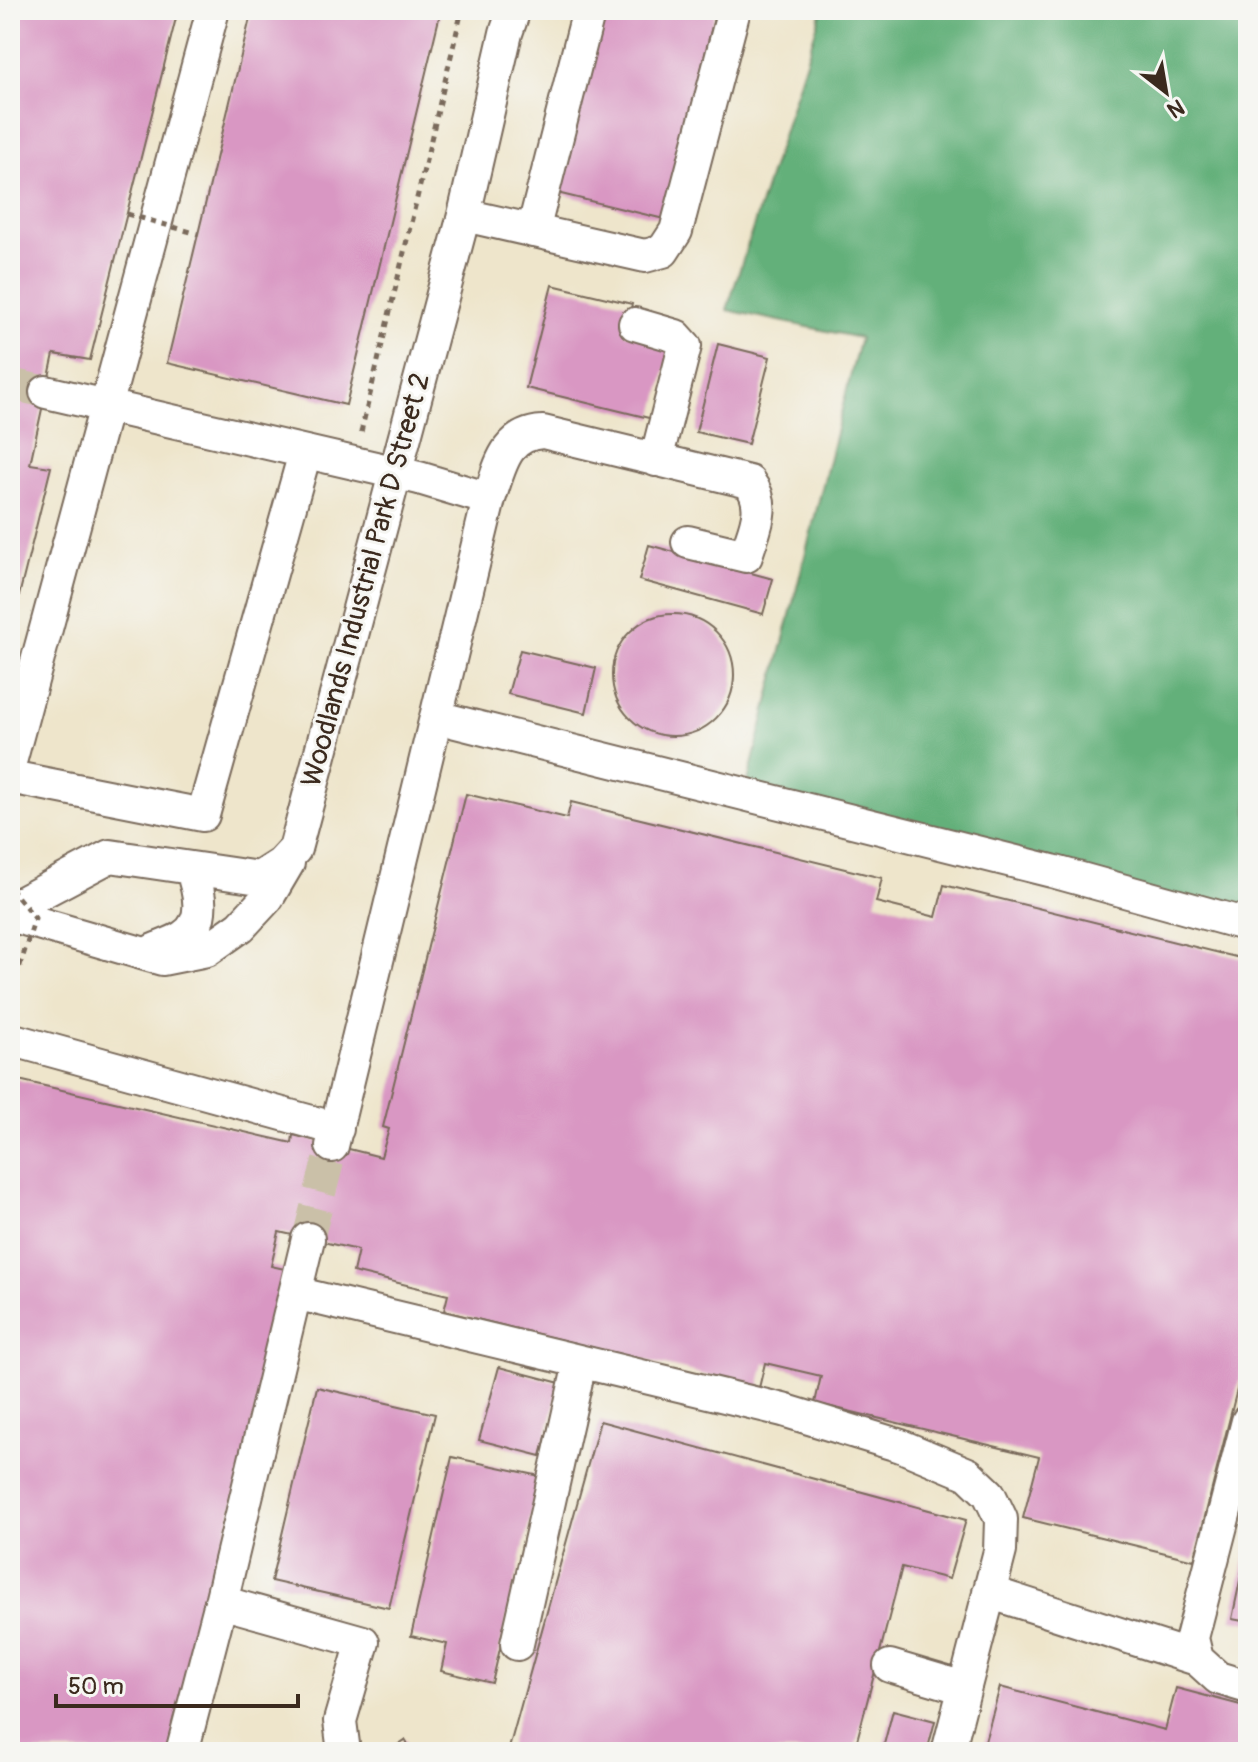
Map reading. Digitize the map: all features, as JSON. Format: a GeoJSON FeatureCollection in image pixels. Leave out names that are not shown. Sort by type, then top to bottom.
{"type":"FeatureCollection","features":[{"type":"Feature","properties":{"kind":"street"},"geometry":{"type":"LineString","coordinates":[[10,762],[213,10]]}},
{"type":"Feature","properties":{"kind":"street","name":"Woodlands Industrial Park D Street 2"},"geometry":{"type":"LineString","coordinates":[[10,912],[162,959],[207,950],[241,926],[268,897],[295,849],[464,215],[514,10]]}},
{"type":"Feature","properties":{"kind":"street"},"geometry":{"type":"LineString","coordinates":[[533,231],[589,10]]}},
{"type":"Feature","properties":{"kind":"street"},"geometry":{"type":"LineString","coordinates":[[464,215],[645,256],[663,251],[676,231],[734,10]]}},
{"type":"Feature","properties":{"kind":"street"},"geometry":{"type":"LineString","coordinates":[[635,324],[676,336],[685,346],[656,460]]}},
{"type":"Feature","properties":{"kind":"street"},"geometry":{"type":"LineString","coordinates":[[46,392],[394,473],[489,499]]}},
{"type":"Feature","properties":{"kind":"street"},"geometry":{"type":"LineString","coordinates":[[10,1039],[334,1137],[489,499],[506,453],[514,441],[529,433],[543,432],[749,482],[757,492],[761,507],[746,556],[688,542]]}},
{"type":"Feature","properties":{"kind":"street"},"geometry":{"type":"LineString","coordinates":[[10,777],[203,815],[305,453]]}},
{"type":"Feature","properties":{"kind":"street"},"geometry":{"type":"LineString","coordinates":[[436,717],[1037,867],[1248,925]]}},
{"type":"Feature","properties":{"kind":"street"},"geometry":{"type":"LineString","coordinates":[[10,912],[110,856],[259,878],[281,864],[295,849]]}},
{"type":"Feature","properties":{"kind":"street"},"geometry":{"type":"LineString","coordinates":[[145,954],[186,936],[199,915],[200,890],[191,868]]}},
{"type":"Feature","properties":{"kind":"street"},"geometry":{"type":"LineString","coordinates":[[182,1752],[308,1239]]}},
{"type":"Feature","properties":{"kind":"street"},"geometry":{"type":"LineString","coordinates":[[295,1293],[783,1410],[901,1446],[968,1474],[989,1494],[1001,1519],[1000,1551],[948,1752]]}},
{"type":"Feature","properties":{"kind":"street"},"geometry":{"type":"LineString","coordinates":[[517,1644],[580,1363]]}},
{"type":"Feature","properties":{"kind":"street"},"geometry":{"type":"LineString","coordinates":[[1197,1659],[1192,1638],[1248,1421]]}},
{"type":"Feature","properties":{"kind":"street"},"geometry":{"type":"LineString","coordinates":[[989,1592],[1197,1659],[1218,1678],[1248,1687]]}},
{"type":"Feature","properties":{"kind":"street"},"geometry":{"type":"LineString","coordinates":[[221,1602],[363,1642],[340,1721],[344,1752]]}},
{"type":"Feature","properties":{"kind":"street"},"geometry":{"type":"LineString","coordinates":[[890,1666],[964,1688]]}},
{"type":"Feature","properties":{"kind":"path"},"geometry":{"type":"LineString","coordinates":[[353,464],[462,10]]}},
{"type":"Feature","properties":{"kind":"path"},"geometry":{"type":"LineString","coordinates":[[127,214],[198,234]]}},
{"type":"Feature","properties":{"kind":"path"},"geometry":{"type":"LineString","coordinates":[[10,888],[35,918],[10,997]]}},
{"type":"Feature","properties":{"kind":"green space"},"geometry":{"type":"Polygon","coordinates":[[[822,10],[1248,10],[1248,915],[746,789],[860,338],[727,310],[822,10]]]}},
{"type":"Feature","properties":{"kind":"building"},"geometry":{"type":"Polygon","coordinates":[[[10,10],[178,10],[90,360],[54,354],[30,464],[51,467],[11,628],[10,10]]]}},
{"type":"Feature","properties":{"kind":"building"},"geometry":{"type":"Polygon","coordinates":[[[252,10],[441,10],[346,405],[167,363],[252,10]]]}},
{"type":"Feature","properties":{"kind":"building"},"geometry":{"type":"Polygon","coordinates":[[[602,10],[716,10],[664,219],[557,193],[602,10]]]}},
{"type":"Feature","properties":{"kind":"building"},"geometry":{"type":"Polygon","coordinates":[[[552,285],[632,304],[625,333],[672,344],[653,419],[526,388],[552,285]]]}},
{"type":"Feature","properties":{"kind":"building"},"geometry":{"type":"Polygon","coordinates":[[[718,344],[770,357],[748,444],[696,432],[718,344]]]}},
{"type":"Feature","properties":{"kind":"building"},"geometry":{"type":"Polygon","coordinates":[[[649,545],[773,579],[763,614],[639,580],[649,545]]]}},
{"type":"Feature","properties":{"kind":"building"},"geometry":{"type":"Polygon","coordinates":[[[673,614],[697,618],[716,632],[730,651],[734,675],[730,699],[716,718],[697,732],[673,736],[649,732],[630,718],[616,699],[612,675],[616,651],[630,632],[649,618],[673,614]]]}},
{"type":"Feature","properties":{"kind":"building"},"geometry":{"type":"Polygon","coordinates":[[[520,650],[596,668],[586,713],[508,694],[520,650]]]}},
{"type":"Feature","properties":{"kind":"building"},"geometry":{"type":"Polygon","coordinates":[[[466,794],[567,818],[571,802],[882,878],[876,902],[936,917],[944,885],[1248,960],[1248,1346],[1194,1560],[1023,1518],[1039,1457],[815,1403],[821,1376],[765,1363],[759,1388],[444,1311],[448,1295],[353,1272],[358,1250],[279,1232],[271,1266],[289,1270],[174,1752],[10,1752],[10,1078],[292,1143],[293,1135],[381,1157],[389,1129],[383,1127],[466,794]]]}},
{"type":"Feature","properties":{"kind":"building"},"geometry":{"type":"Polygon","coordinates":[[[499,1367],[560,1383],[541,1456],[479,1440],[499,1367]]]}},
{"type":"Feature","properties":{"kind":"building"},"geometry":{"type":"Polygon","coordinates":[[[317,1387],[435,1414],[389,1608],[271,1581],[317,1387]]]}},
{"type":"Feature","properties":{"kind":"building"},"geometry":{"type":"Polygon","coordinates":[[[600,1421],[966,1520],[949,1579],[902,1567],[854,1752],[508,1752],[600,1421]]]}},
{"type":"Feature","properties":{"kind":"building"},"geometry":{"type":"Polygon","coordinates":[[[452,1457],[540,1476],[492,1683],[441,1671],[447,1644],[411,1636],[452,1457]]]}},
{"type":"Feature","properties":{"kind":"building"},"geometry":{"type":"Polygon","coordinates":[[[1248,1547],[1248,1622],[1232,1619],[1248,1547]]]}},
{"type":"Feature","properties":{"kind":"building"},"geometry":{"type":"Polygon","coordinates":[[[1000,1687],[1165,1730],[1176,1688],[1248,1707],[1248,1752],[982,1752],[1000,1687]]]}},
{"type":"Feature","properties":{"kind":"building"},"geometry":{"type":"Polygon","coordinates":[[[893,1710],[935,1721],[927,1752],[882,1752],[893,1710]]]}},
{"type":"Feature","properties":{"kind":"building"},"geometry":{"type":"Polygon","coordinates":[[[405,1740],[412,1751],[387,1752],[405,1740]]]}},
{"type":"Feature","properties":{"kind":"tunnel"},"geometry":{"type":"LineString","coordinates":[[10,384],[46,392]]}},
{"type":"Feature","properties":{"kind":"tunnel"},"geometry":{"type":"LineString","coordinates":[[308,1239],[332,1146]]}}]}
